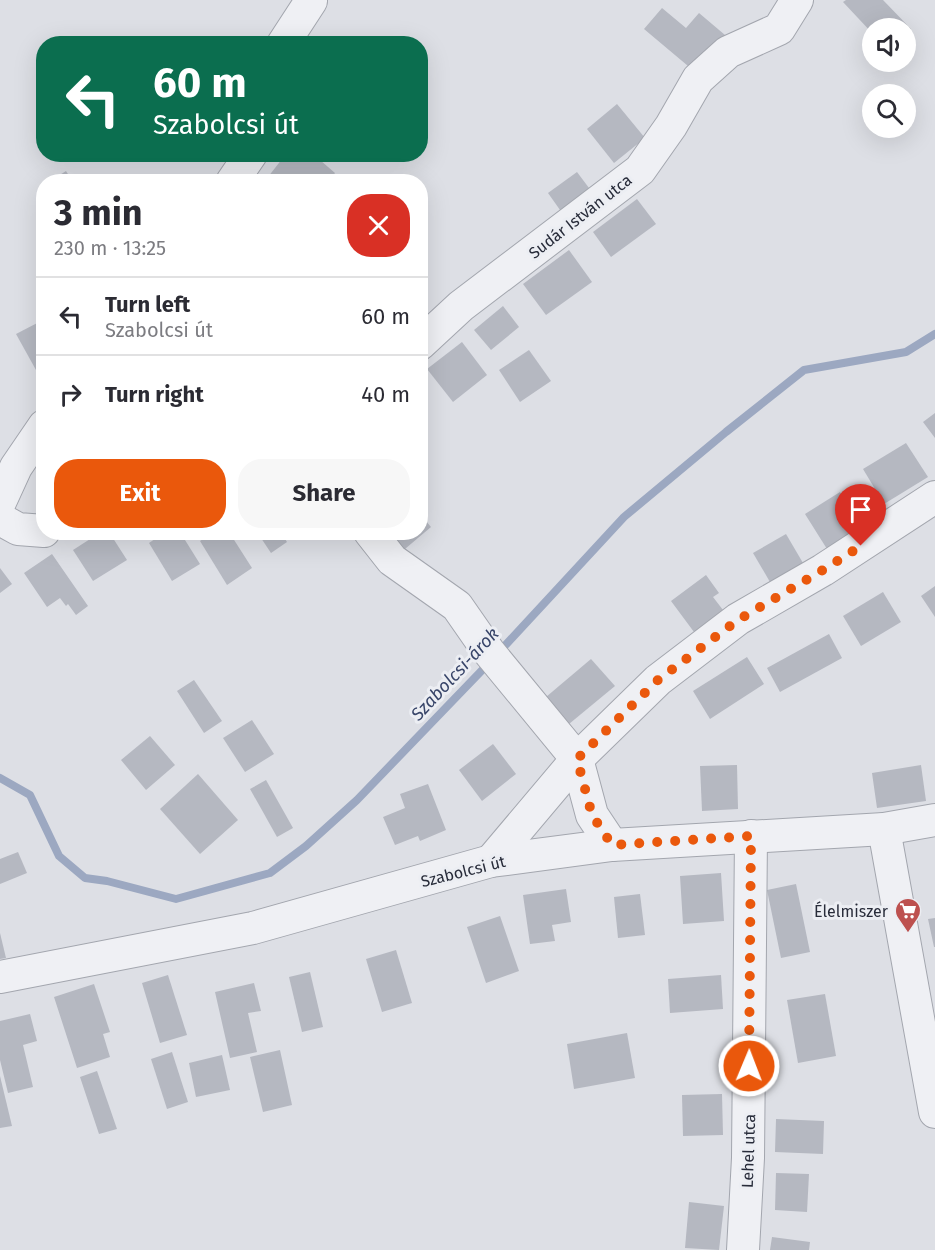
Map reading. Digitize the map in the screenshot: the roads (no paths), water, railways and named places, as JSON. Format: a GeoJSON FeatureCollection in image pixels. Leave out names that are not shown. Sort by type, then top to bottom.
{"type":"FeatureCollection","features":[{"type":"Feature","properties":{"kind":"street","name":"Sudár István utca"},"geometry":{"type":"LineString","coordinates":[[428,337],[461,306],[640,170],[671,126],[698,79],[728,52],[779,29],[797,0]]}},
{"type":"Feature","properties":{"kind":"street"},"geometry":{"type":"LineString","coordinates":[[288,36],[311,1]]}},
{"type":"Feature","properties":{"kind":"street"},"geometry":{"type":"LineString","coordinates":[[0,502],[16,467],[36,438]]}},
{"type":"Feature","properties":{"kind":"street"},"geometry":{"type":"LineString","coordinates":[[491,861],[577,759],[658,680],[738,620],[823,570],[935,497]]}},
{"type":"Feature","properties":{"kind":"street"},"geometry":{"type":"LineString","coordinates":[[0,519],[18,529],[36,530]]}},
{"type":"Feature","properties":{"kind":"street"},"geometry":{"type":"LineString","coordinates":[[376,540],[392,560],[457,606],[494,658],[577,759],[592,815],[612,845]]}},
{"type":"Feature","properties":{"kind":"street","name":"Szabolcsi út"},"geometry":{"type":"LineString","coordinates":[[0,977],[253,928],[491,861],[612,845],[884,829],[935,820]]}},
{"type":"Feature","properties":{"kind":"street"},"geometry":{"type":"LineString","coordinates":[[884,829],[935,1112]]}},
{"type":"Feature","properties":{"kind":"street","name":"Lehel utca"},"geometry":{"type":"LineString","coordinates":[[743,1250],[748,1158],[751,836]]}},
{"type":"Feature","properties":{"kind":"waterway","name":"Szabolcsi-árok"},"geometry":{"type":"LineString","coordinates":[[499,652],[624,517],[804,370],[906,352],[935,334]]}},
{"type":"Feature","properties":{"kind":"waterway","name":"Szabolcsi-árok"},"geometry":{"type":"LineString","coordinates":[[0,778],[30,795],[59,856],[85,878],[107,881],[176,899],[270,873],[306,846],[357,800],[489,663]]}},
{"type":"Feature","properties":{"kind":"place","name":"Élelmiszer"},"geometry":{"type":"Point","coordinates":[908,934]}}]}
